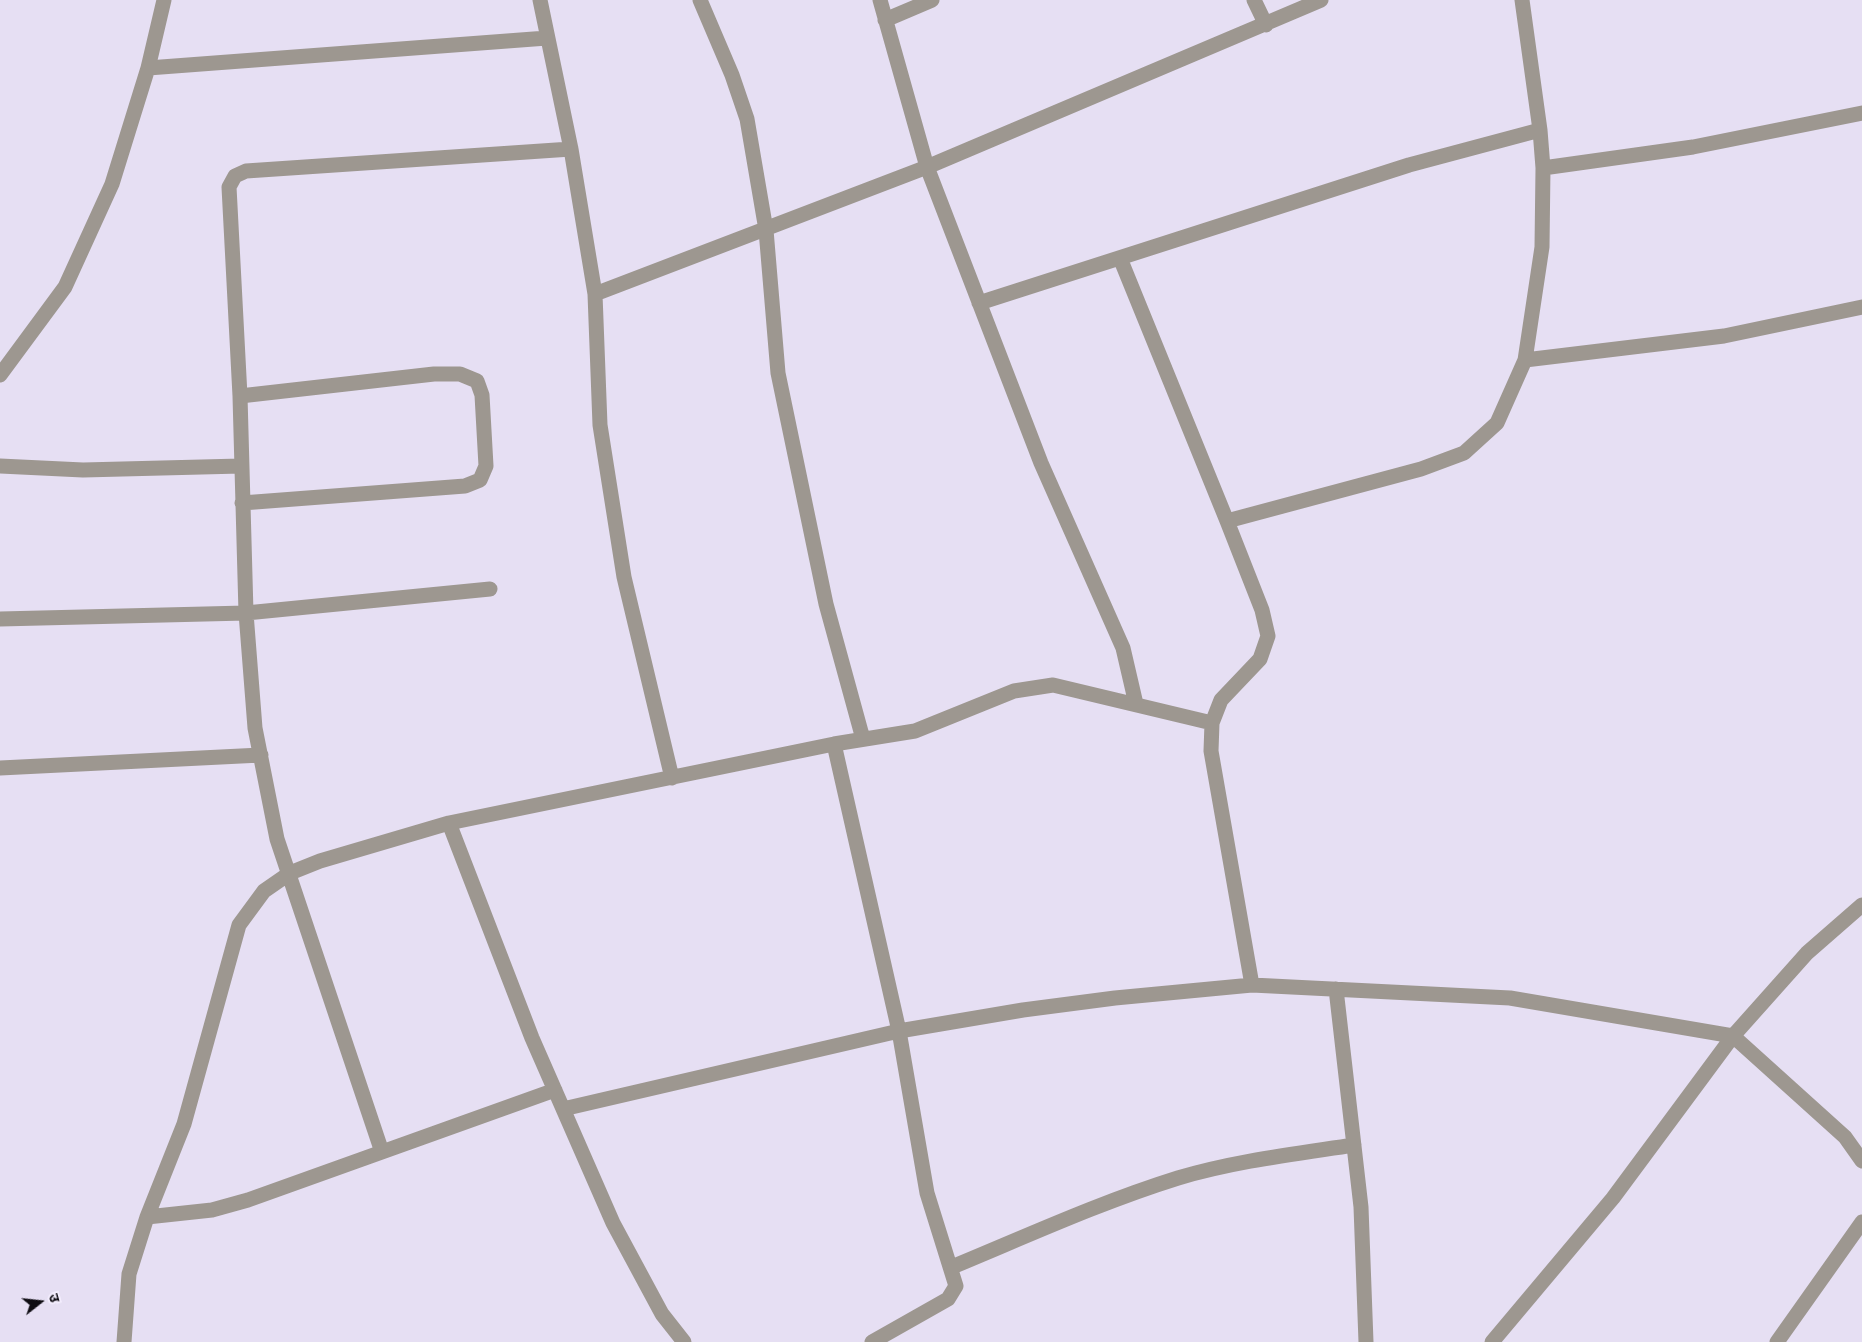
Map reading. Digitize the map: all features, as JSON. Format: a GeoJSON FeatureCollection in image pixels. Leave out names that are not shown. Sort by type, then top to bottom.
{"type":"FeatureCollection","features":[{"type":"Feature","properties":{"kind":"street"},"geometry":{"type":"LineString","coordinates":[[0,375],[65,287],[112,184],[148,68],[164,0]]}},
{"type":"Feature","properties":{"kind":"street"},"geometry":{"type":"LineString","coordinates":[[540,0],[571,149],[595,294],[600,425],[624,577],[672,778]]}},
{"type":"Feature","properties":{"kind":"street"},"geometry":{"type":"LineString","coordinates":[[700,0],[732,75],[747,119],[766,230],[778,373],[791,445],[826,604],[863,739]]}},
{"type":"Feature","properties":{"kind":"street"},"geometry":{"type":"LineString","coordinates":[[880,0],[927,167],[1042,463],[1123,648],[1136,704]]}},
{"type":"Feature","properties":{"kind":"street"},"geometry":{"type":"LineString","coordinates":[[886,20],[932,0]]}},
{"type":"Feature","properties":{"kind":"street"},"geometry":{"type":"LineString","coordinates":[[1254,0],[1266,25]]}},
{"type":"Feature","properties":{"kind":"street"},"geometry":{"type":"LineString","coordinates":[[595,294],[927,167],[1266,25],[1321,0]]}},
{"type":"Feature","properties":{"kind":"street"},"geometry":{"type":"LineString","coordinates":[[1227,521],[1421,470],[1464,453],[1497,423],[1525,360],[1542,247],[1543,168],[1540,130],[1522,0]]}},
{"type":"Feature","properties":{"kind":"street"},"geometry":{"type":"LineString","coordinates":[[148,68],[547,38]]}},
{"type":"Feature","properties":{"kind":"street"},"geometry":{"type":"LineString","coordinates":[[1543,168],[1693,147],[1862,113]]}},
{"type":"Feature","properties":{"kind":"street"},"geometry":{"type":"LineString","coordinates":[[979,303],[1409,165],[1540,130]]}},
{"type":"Feature","properties":{"kind":"street"},"geometry":{"type":"LineString","coordinates":[[382,1152],[290,873],[277,839],[255,728],[246,613],[240,396],[229,188],[235,176],[246,171],[571,149]]}},
{"type":"Feature","properties":{"kind":"street"},"geometry":{"type":"LineString","coordinates":[[1120,258],[1262,610],[1268,636],[1260,658],[1221,700],[1212,723],[1211,751],[1252,984]]}},
{"type":"Feature","properties":{"kind":"street"},"geometry":{"type":"LineString","coordinates":[[1525,360],[1724,336],[1862,307]]}},
{"type":"Feature","properties":{"kind":"street"},"geometry":{"type":"LineString","coordinates":[[240,396],[434,374],[460,374],[477,381],[482,395],[486,466],[480,480],[465,486],[242,503]]}},
{"type":"Feature","properties":{"kind":"street"},"geometry":{"type":"LineString","coordinates":[[0,466],[83,470],[241,466]]}},
{"type":"Feature","properties":{"kind":"street"},"geometry":{"type":"LineString","coordinates":[[0,619],[246,613],[490,589]]}},
{"type":"Feature","properties":{"kind":"street"},"geometry":{"type":"LineString","coordinates":[[124,1342],[129,1274],[147,1217],[184,1124],[239,926],[264,891],[290,873],[320,861],[449,823],[834,744],[915,731],[1014,691],[1053,685],[1212,723]]}},
{"type":"Feature","properties":{"kind":"street"},"geometry":{"type":"LineString","coordinates":[[834,744],[899,1031],[927,1193],[952,1267],[956,1286],[948,1299],[872,1342]]}},
{"type":"Feature","properties":{"kind":"street"},"geometry":{"type":"LineString","coordinates":[[0,768],[260,754]]}},
{"type":"Feature","properties":{"kind":"street"},"geometry":{"type":"LineString","coordinates":[[449,823],[532,1038],[613,1223],[662,1314],[684,1342]]}},
{"type":"Feature","properties":{"kind":"street"},"geometry":{"type":"LineString","coordinates":[[1492,1342],[1612,1198],[1732,1036],[1807,953],[1862,905]]}},
{"type":"Feature","properties":{"kind":"street"},"geometry":{"type":"LineString","coordinates":[[563,1109],[899,1031],[1023,1010],[1114,998],[1252,984],[1510,998],[1732,1036],[1845,1137],[1862,1161]]}},
{"type":"Feature","properties":{"kind":"street"},"geometry":{"type":"LineString","coordinates":[[1336,990],[1361,1208],[1366,1342]]}},
{"type":"Feature","properties":{"kind":"street"},"geometry":{"type":"LineString","coordinates":[[147,1217],[212,1210],[248,1200],[555,1090]]}},
{"type":"Feature","properties":{"kind":"street"},"geometry":{"type":"LineString","coordinates":[[952,1267],[1103,1204],[1180,1178],[1248,1162],[1354,1145]]}},
{"type":"Feature","properties":{"kind":"street"},"geometry":{"type":"LineString","coordinates":[[1777,1342],[1862,1222]]}}]}
